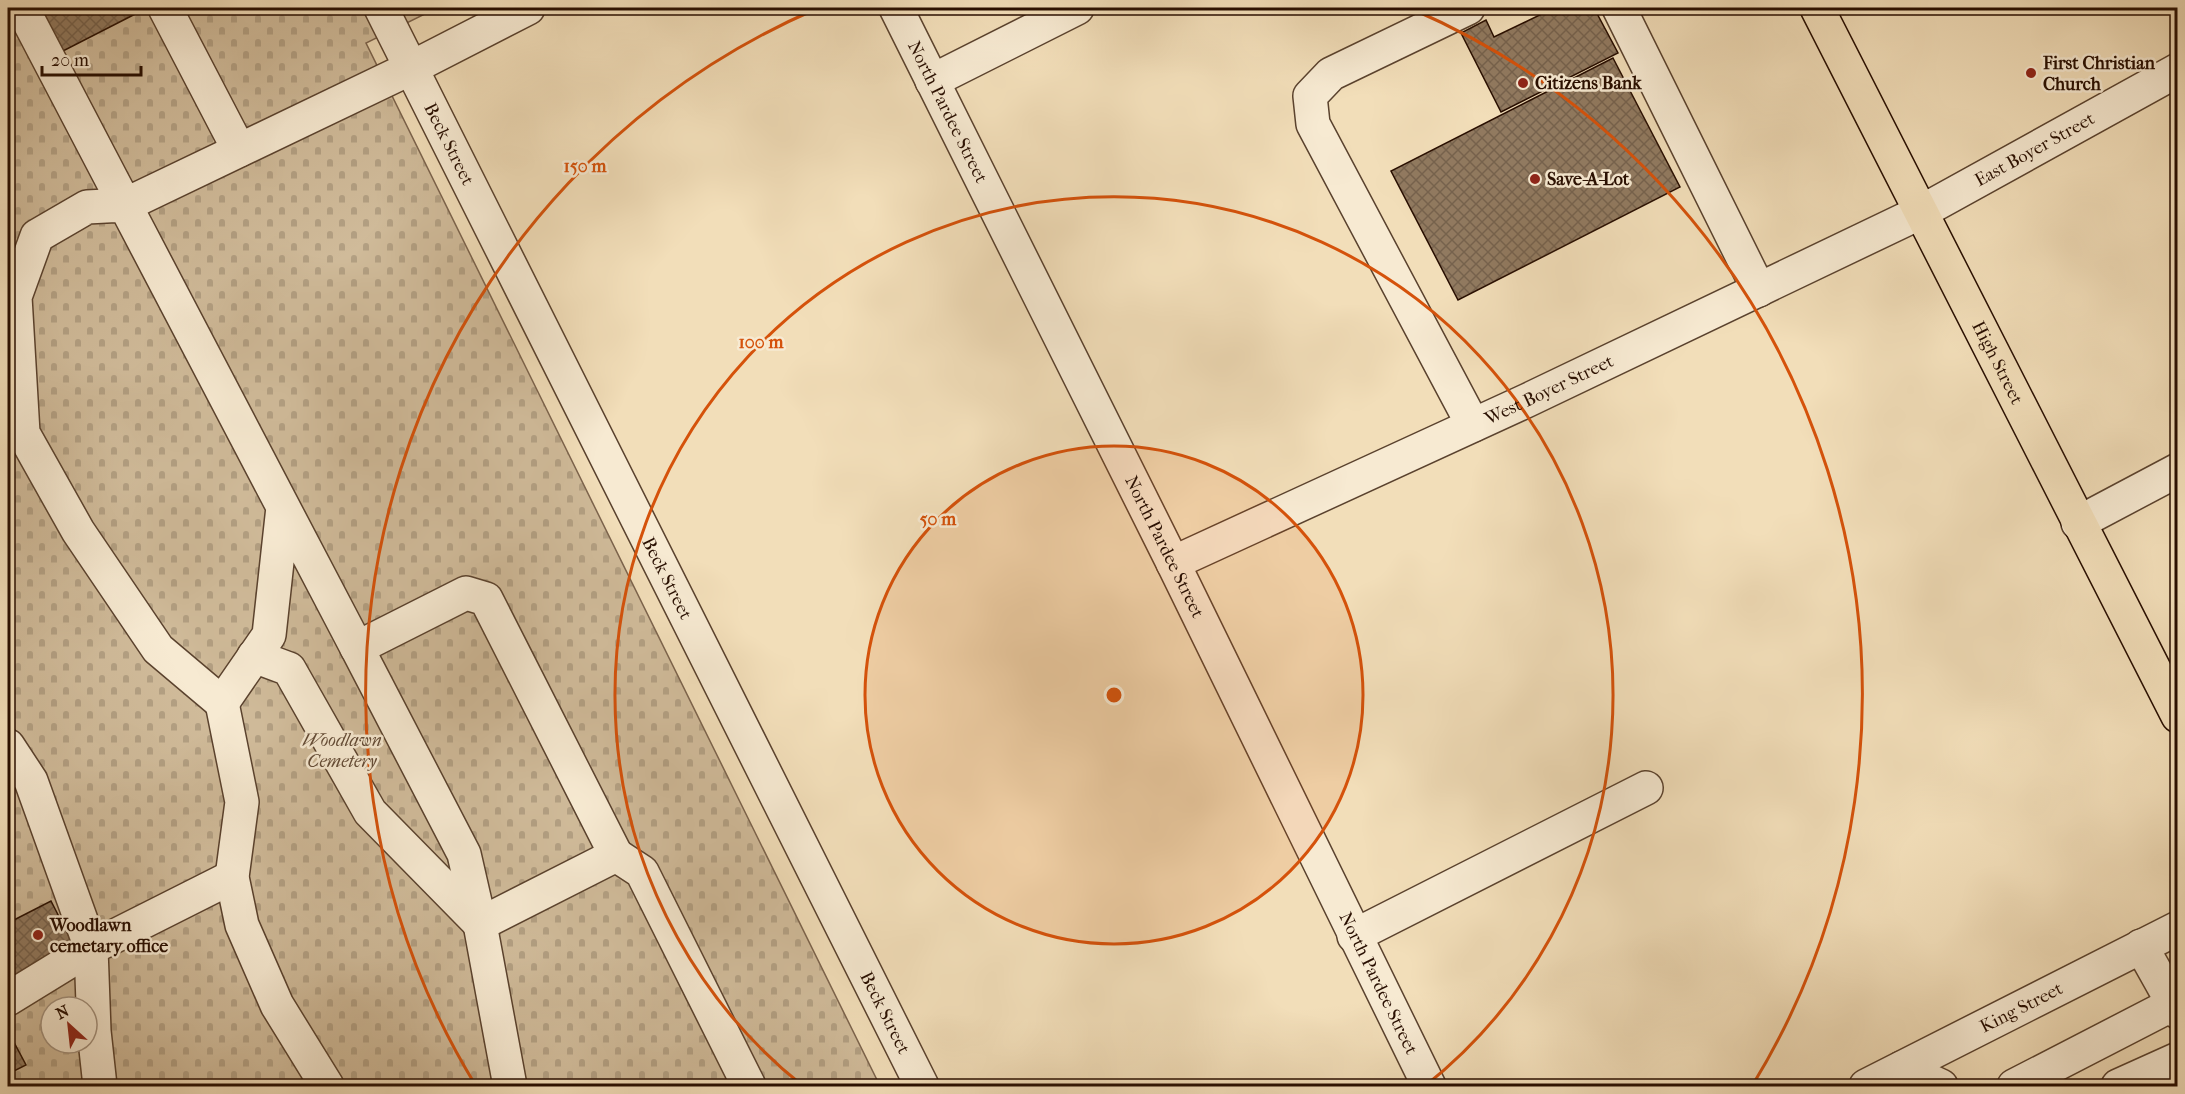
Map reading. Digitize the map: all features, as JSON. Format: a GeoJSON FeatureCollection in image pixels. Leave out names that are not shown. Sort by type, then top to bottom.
{"type":"FeatureCollection","features":[{"type":"Feature","properties":{"kind":"main road","name":"High Street"},"geometry":{"type":"LineString","coordinates":[[1817,8],[2178,716]]}},
{"type":"Feature","properties":{"kind":"street"},"geometry":{"type":"LineString","coordinates":[[22,8],[464,854],[480,924],[510,1086]]}},
{"type":"Feature","properties":{"kind":"street"},"geometry":{"type":"LineString","coordinates":[[165,8],[239,150]]}},
{"type":"Feature","properties":{"kind":"street","name":"Beck Street"},"geometry":{"type":"LineString","coordinates":[[381,8],[922,1086]]}},
{"type":"Feature","properties":{"kind":"street"},"geometry":{"type":"LineString","coordinates":[[327,1086],[277,1005],[242,925],[232,877],[242,802],[222,703],[158,649],[15,439],[15,297],[37,236],[87,207],[126,205],[413,68],[528,8]]}},
{"type":"Feature","properties":{"kind":"street","name":"North Pardee Street"},"geometry":{"type":"LineString","coordinates":[[896,8],[1173,563],[1429,1086]]}},
{"type":"Feature","properties":{"kind":"street"},"geometry":{"type":"LineString","coordinates":[[932,81],[1077,8]]}},
{"type":"Feature","properties":{"kind":"street"},"geometry":{"type":"LineString","coordinates":[[1619,8],[1759,290]]}},
{"type":"Feature","properties":{"kind":"street"},"geometry":{"type":"LineString","coordinates":[[1456,10],[1331,74],[1310,96],[1313,124],[1473,425]]}},
{"type":"Feature","properties":{"kind":"street","name":"East Boyer Street"},"geometry":{"type":"LineString","coordinates":[[1921,212],[2178,70]]}},
{"type":"Feature","properties":{"kind":"street","name":"West Boyer Street"},"geometry":{"type":"LineString","coordinates":[[1173,563],[1473,425],[1921,212]]}},
{"type":"Feature","properties":{"kind":"street"},"geometry":{"type":"LineString","coordinates":[[2078,523],[2178,470]]}},
{"type":"Feature","properties":{"kind":"street"},"geometry":{"type":"LineString","coordinates":[[222,703],[269,635],[283,507]]}},
{"type":"Feature","properties":{"kind":"street"},"geometry":{"type":"LineString","coordinates":[[357,648],[466,593],[486,599],[616,855],[642,872],[749,1086]]}},
{"type":"Feature","properties":{"kind":"street"},"geometry":{"type":"LineString","coordinates":[[254,656],[289,669],[370,812],[480,924]]}},
{"type":"Feature","properties":{"kind":"street"},"geometry":{"type":"LineString","coordinates":[[8,746],[31,781],[92,948],[94,1031],[100,1086]]}},
{"type":"Feature","properties":{"kind":"street"},"geometry":{"type":"LineString","coordinates":[[1354,936],[1646,788]]}},
{"type":"Feature","properties":{"kind":"street"},"geometry":{"type":"LineString","coordinates":[[480,924],[616,855]]}},
{"type":"Feature","properties":{"kind":"street"},"geometry":{"type":"LineString","coordinates":[[8,999],[92,948],[232,877]]}},
{"type":"Feature","properties":{"kind":"street","name":"King Street"},"geometry":{"type":"LineString","coordinates":[[1866,1086],[2178,928]]}},
{"type":"Feature","properties":{"kind":"street"},"geometry":{"type":"LineString","coordinates":[[2014,1086],[2175,1008],[2141,946]]}},
{"type":"Feature","properties":{"kind":"street"},"geometry":{"type":"LineString","coordinates":[[2118,1086],[2178,1059]]}},
{"type":"Feature","properties":{"kind":"street"},"geometry":{"type":"LineString","coordinates":[[1902,1068],[1941,1086]]}},
{"type":"Feature","properties":{"kind":"green space","name":"Woodlawn Cemetery"},"geometry":{"type":"Polygon","coordinates":[[[8,8],[429,8],[431,11],[366,43],[880,1086],[8,1086],[8,8]]]}},
{"type":"Feature","properties":{"kind":"building"},"geometry":{"type":"Polygon","coordinates":[[[41,8],[147,8],[63,51],[41,8]]]}},
{"type":"Feature","properties":{"kind":"building","name":"Citizens Bank"},"geometry":{"type":"Polygon","coordinates":[[[1541,8],[1594,8],[1618,53],[1501,112],[1461,33],[1486,20],[1494,37],[1544,13],[1541,8]]]}},
{"type":"Feature","properties":{"kind":"building","name":"Save-A-Lot"},"geometry":{"type":"Polygon","coordinates":[[[1613,58],[1680,187],[1458,300],[1391,171],[1613,58]]]}},
{"type":"Feature","properties":{"kind":"building","name":"Woodlawn cemetary office"},"geometry":{"type":"Polygon","coordinates":[[[51,901],[75,948],[13,980],[8,969],[8,923],[51,901]]]}},
{"type":"Feature","properties":{"kind":"building"},"geometry":{"type":"Polygon","coordinates":[[[8,1031],[26,1065],[8,1074],[8,1031]]]}},
{"type":"Feature","properties":{"kind":"place","name":"First Christian Church"},"geometry":{"type":"Point","coordinates":[2031,73]}},
{"type":"Feature","properties":{"kind":"place","name":"Citizens Bank"},"geometry":{"type":"Point","coordinates":[1523,83]}},
{"type":"Feature","properties":{"kind":"place","name":"Save-A-Lot"},"geometry":{"type":"Point","coordinates":[1535,179]}},
{"type":"Feature","properties":{"kind":"place","name":"Woodlawn cemetary office"},"geometry":{"type":"Point","coordinates":[38,935]}}]}
